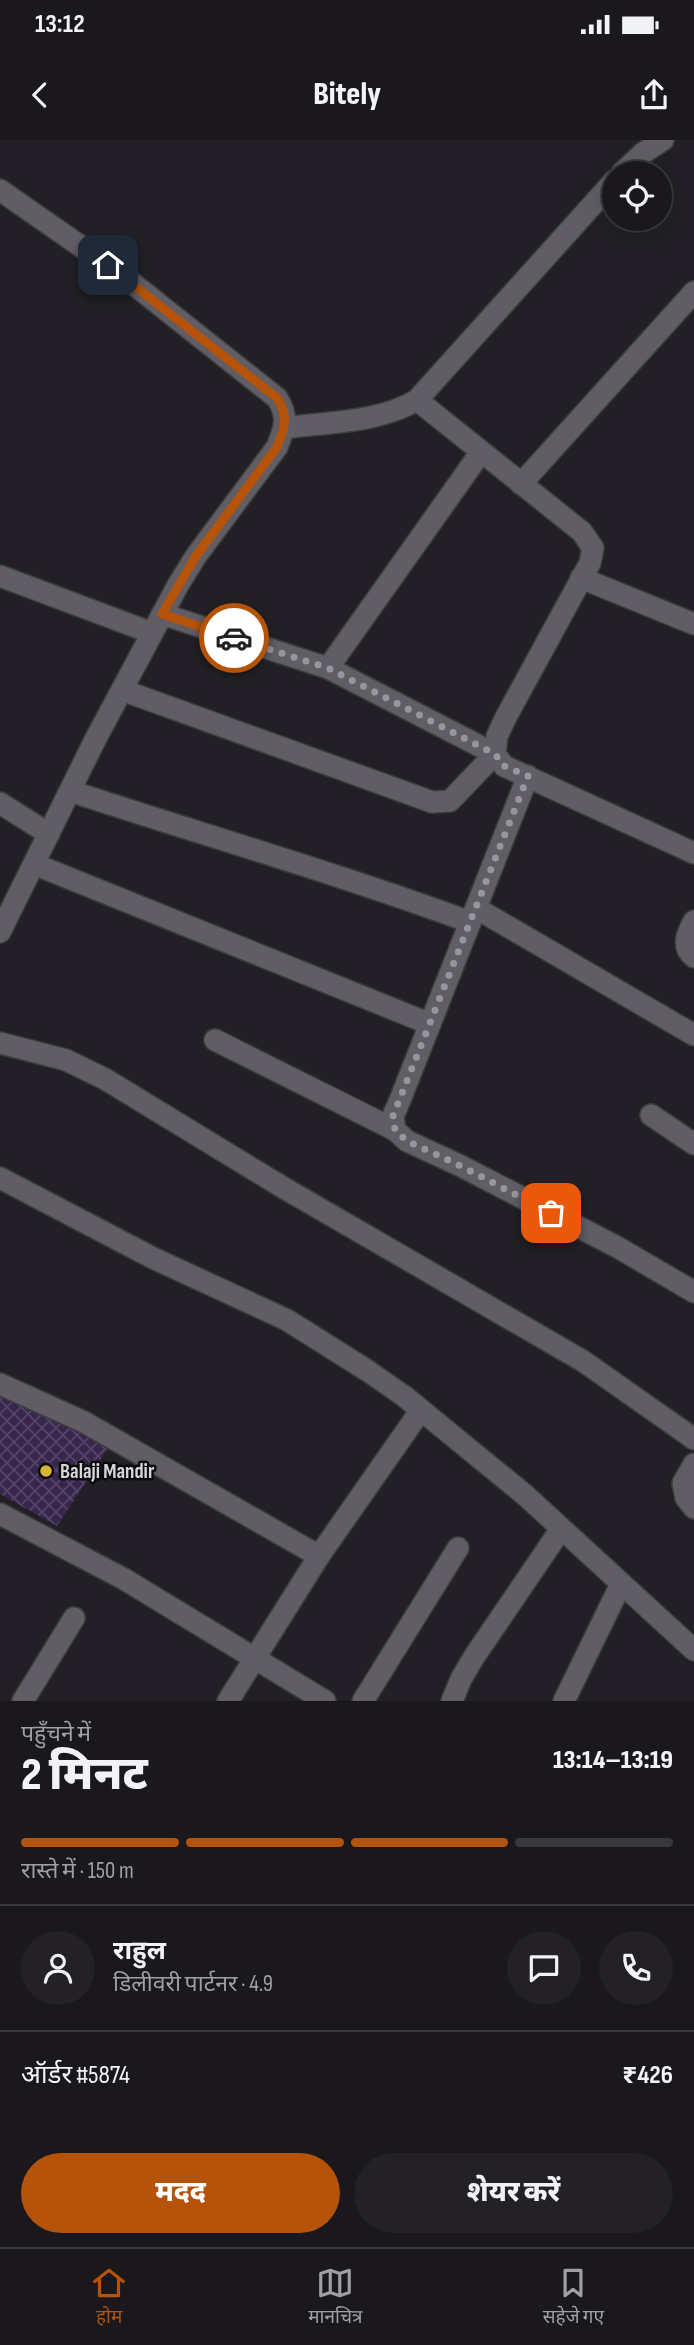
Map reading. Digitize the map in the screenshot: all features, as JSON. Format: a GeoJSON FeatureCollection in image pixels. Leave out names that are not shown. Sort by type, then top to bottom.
{"type":"FeatureCollection","features":[{"type":"Feature","properties":{"kind":"street"},"geometry":{"type":"LineString","coordinates":[[635,161],[663,140]]}},
{"type":"Feature","properties":{"kind":"street"},"geometry":{"type":"LineString","coordinates":[[0,190],[122,275],[277,398],[284,410],[284,428],[277,447],[196,556],[162,614],[2,922]]}},
{"type":"Feature","properties":{"kind":"street"},"geometry":{"type":"LineString","coordinates":[[284,428],[380,416],[402,409],[417,400],[602,194]]}},
{"type":"Feature","properties":{"kind":"street"},"geometry":{"type":"LineString","coordinates":[[522,484],[694,292]]}},
{"type":"Feature","properties":{"kind":"street"},"geometry":{"type":"LineString","coordinates":[[122,690],[432,802],[450,801],[495,754],[497,736],[506,717],[590,563],[593,548],[583,532],[417,400]]}},
{"type":"Feature","properties":{"kind":"street"},"geometry":{"type":"LineString","coordinates":[[328,668],[481,453]]}},
{"type":"Feature","properties":{"kind":"street"},"geometry":{"type":"LineString","coordinates":[[0,576],[152,633]]}},
{"type":"Feature","properties":{"kind":"street"},"geometry":{"type":"LineString","coordinates":[[581,578],[694,624]]}},
{"type":"Feature","properties":{"kind":"street"},"geometry":{"type":"LineString","coordinates":[[162,614],[328,668],[495,754],[504,766],[694,853]]}},
{"type":"Feature","properties":{"kind":"street"},"geometry":{"type":"LineString","coordinates":[[395,1130],[393,1116],[528,776]]}},
{"type":"Feature","properties":{"kind":"street"},"geometry":{"type":"LineString","coordinates":[[70,791],[270,856],[473,915],[694,1035]]}},
{"type":"Feature","properties":{"kind":"street"},"geometry":{"type":"LineString","coordinates":[[0,803],[49,834]]}},
{"type":"Feature","properties":{"kind":"street"},"geometry":{"type":"LineString","coordinates":[[34,864],[430,1024]]}},
{"type":"Feature","properties":{"kind":"street"},"geometry":{"type":"LineString","coordinates":[[694,921],[685,943],[688,952],[694,957]]}},
{"type":"Feature","properties":{"kind":"street"},"geometry":{"type":"LineString","coordinates":[[215,1040],[395,1130],[407,1141],[619,1248],[694,1292]]}},
{"type":"Feature","properties":{"kind":"street"},"geometry":{"type":"LineString","coordinates":[[0,1043],[66,1060],[105,1079],[284,1188],[583,1361],[694,1439]]}},
{"type":"Feature","properties":{"kind":"street"},"geometry":{"type":"LineString","coordinates":[[651,1115],[694,1144]]}},
{"type":"Feature","properties":{"kind":"street"},"geometry":{"type":"LineString","coordinates":[[0,1178],[153,1258],[287,1320],[368,1371],[421,1410],[525,1495],[694,1650]]}},
{"type":"Feature","properties":{"kind":"street"},"geometry":{"type":"LineString","coordinates":[[0,1384],[84,1422],[318,1556]]}},
{"type":"Feature","properties":{"kind":"street"},"geometry":{"type":"LineString","coordinates":[[228,1701],[318,1556],[421,1410]]}},
{"type":"Feature","properties":{"kind":"street"},"geometry":{"type":"LineString","coordinates":[[694,1465],[683,1483],[686,1498],[694,1508]]}},
{"type":"Feature","properties":{"kind":"street"},"geometry":{"type":"LineString","coordinates":[[1,1518],[113,1573],[325,1701]]}},
{"type":"Feature","properties":{"kind":"street"},"geometry":{"type":"LineString","coordinates":[[452,1701],[460,1679],[561,1529]]}},
{"type":"Feature","properties":{"kind":"street"},"geometry":{"type":"LineString","coordinates":[[363,1701],[458,1548]]}},
{"type":"Feature","properties":{"kind":"street"},"geometry":{"type":"LineString","coordinates":[[564,1701],[621,1584]]}},
{"type":"Feature","properties":{"kind":"street"},"geometry":{"type":"LineString","coordinates":[[23,1701],[74,1618]]}},
{"type":"Feature","properties":{"kind":"building","name":"Balaji Mandir"},"geometry":{"type":"Polygon","coordinates":[[[0,1390],[108,1448],[57,1526],[0,1494],[0,1390]]]}},
{"type":"Feature","properties":{"kind":"way so far"},"geometry":{"type":"LineString","coordinates":[[234,638],[328,668],[495,754],[504,766],[528,776],[393,1116],[395,1130],[407,1141],[551,1213]]}},
{"type":"Feature","properties":{"kind":"place","name":"Balaji Mandir"},"geometry":{"type":"Point","coordinates":[46,1471]}},
{"type":"Feature","properties":{"kind":"route"},"geometry":{"type":"LineString","coordinates":[[108,265],[277,398],[284,410],[284,428],[277,447],[196,556],[162,614],[234,638]]}}]}
